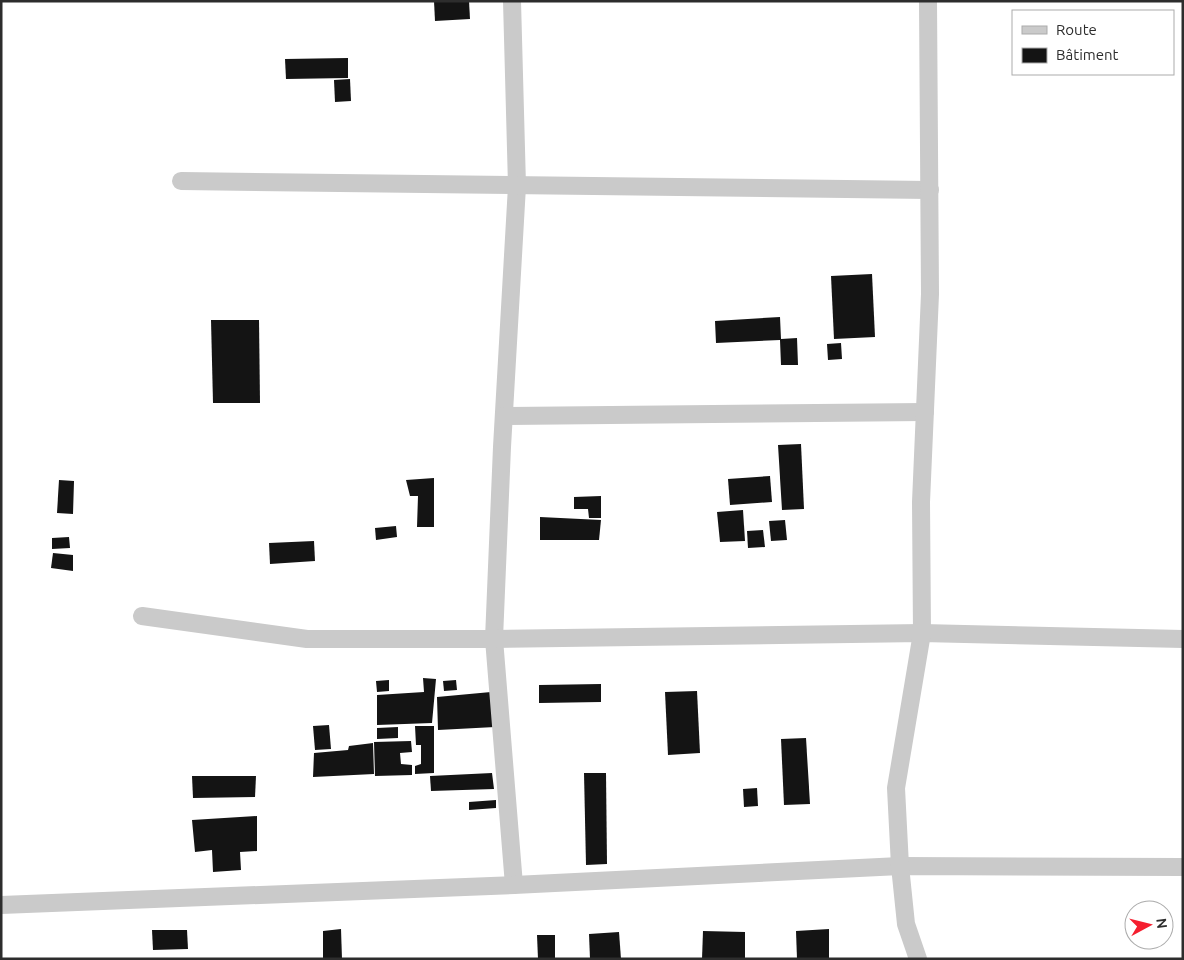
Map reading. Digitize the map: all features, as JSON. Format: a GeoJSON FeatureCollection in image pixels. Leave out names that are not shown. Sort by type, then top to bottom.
{"type":"FeatureCollection","features":[{"type":"Feature","properties":{"kind":"street"},"geometry":{"type":"LineString","coordinates":[[512,1],[517,186],[494,639],[514,885]]}},
{"type":"Feature","properties":{"kind":"street"},"geometry":{"type":"LineString","coordinates":[[918,959],[906,924],[900,866],[896,788],[922,633],[921,502],[930,294],[928,1]]}},
{"type":"Feature","properties":{"kind":"street"},"geometry":{"type":"LineString","coordinates":[[181,181],[930,190]]}},
{"type":"Feature","properties":{"kind":"street"},"geometry":{"type":"LineString","coordinates":[[504,416],[925,412]]}},
{"type":"Feature","properties":{"kind":"street"},"geometry":{"type":"LineString","coordinates":[[142,616],[307,638],[494,639],[922,633],[1183,639]]}},
{"type":"Feature","properties":{"kind":"street"},"geometry":{"type":"LineString","coordinates":[[1,905],[514,885],[900,866],[1183,867]]}},
{"type":"Feature","properties":{"kind":"building"},"geometry":{"type":"Polygon","coordinates":[[[434,1],[469,1],[470,19],[435,21],[434,1]]]}},
{"type":"Feature","properties":{"kind":"building"},"geometry":{"type":"Polygon","coordinates":[[[348,58],[348,78],[286,79],[285,59],[348,58]]]}},
{"type":"Feature","properties":{"kind":"building"},"geometry":{"type":"Polygon","coordinates":[[[350,79],[351,101],[335,102],[334,80],[350,79]]]}},
{"type":"Feature","properties":{"kind":"building"},"geometry":{"type":"Polygon","coordinates":[[[872,274],[875,337],[834,339],[831,276],[872,274]]]}},
{"type":"Feature","properties":{"kind":"building"},"geometry":{"type":"Polygon","coordinates":[[[780,317],[781,339],[797,338],[798,365],[781,365],[780,340],[716,343],[715,321],[780,317]]]}},
{"type":"Feature","properties":{"kind":"building"},"geometry":{"type":"Polygon","coordinates":[[[211,320],[259,320],[260,403],[213,403],[211,320]]]}},
{"type":"Feature","properties":{"kind":"building"},"geometry":{"type":"Polygon","coordinates":[[[841,343],[842,359],[828,360],[827,344],[841,343]]]}},
{"type":"Feature","properties":{"kind":"building"},"geometry":{"type":"Polygon","coordinates":[[[801,444],[804,509],[782,510],[778,445],[801,444]]]}},
{"type":"Feature","properties":{"kind":"building"},"geometry":{"type":"Polygon","coordinates":[[[770,476],[772,502],[730,505],[728,479],[770,476]]]}},
{"type":"Feature","properties":{"kind":"building"},"geometry":{"type":"Polygon","coordinates":[[[434,478],[434,527],[417,527],[418,496],[410,496],[406,480],[434,478]]]}},
{"type":"Feature","properties":{"kind":"building"},"geometry":{"type":"Polygon","coordinates":[[[59,480],[74,481],[73,514],[57,513],[59,480]]]}},
{"type":"Feature","properties":{"kind":"building"},"geometry":{"type":"Polygon","coordinates":[[[601,496],[601,518],[589,518],[588,509],[574,509],[574,497],[601,496]]]}},
{"type":"Feature","properties":{"kind":"building"},"geometry":{"type":"Polygon","coordinates":[[[743,510],[745,541],[720,542],[717,512],[743,510]]]}},
{"type":"Feature","properties":{"kind":"building"},"geometry":{"type":"Polygon","coordinates":[[[540,517],[601,520],[599,540],[540,540],[540,517]]]}},
{"type":"Feature","properties":{"kind":"building"},"geometry":{"type":"Polygon","coordinates":[[[785,520],[787,540],[771,541],[769,521],[785,520]]]}},
{"type":"Feature","properties":{"kind":"building"},"geometry":{"type":"Polygon","coordinates":[[[396,526],[397,537],[376,540],[375,528],[396,526]]]}},
{"type":"Feature","properties":{"kind":"building"},"geometry":{"type":"Polygon","coordinates":[[[763,530],[765,547],[748,548],[747,531],[763,530]]]}},
{"type":"Feature","properties":{"kind":"building"},"geometry":{"type":"Polygon","coordinates":[[[69,537],[70,548],[52,549],[52,538],[69,537]]]}},
{"type":"Feature","properties":{"kind":"building"},"geometry":{"type":"Polygon","coordinates":[[[314,541],[315,561],[270,564],[269,543],[314,541]]]}},
{"type":"Feature","properties":{"kind":"building"},"geometry":{"type":"Polygon","coordinates":[[[53,553],[73,555],[73,571],[51,568],[53,553]]]}},
{"type":"Feature","properties":{"kind":"building"},"geometry":{"type":"Polygon","coordinates":[[[423,678],[436,679],[432,723],[377,725],[377,695],[424,692],[423,678]]]}},
{"type":"Feature","properties":{"kind":"building"},"geometry":{"type":"Polygon","coordinates":[[[389,680],[389,691],[377,692],[376,681],[389,680]]]}},
{"type":"Feature","properties":{"kind":"building"},"geometry":{"type":"Polygon","coordinates":[[[456,680],[457,690],[444,691],[443,681],[456,680]]]}},
{"type":"Feature","properties":{"kind":"building"},"geometry":{"type":"Polygon","coordinates":[[[601,684],[601,702],[539,703],[539,685],[601,684]]]}},
{"type":"Feature","properties":{"kind":"building"},"geometry":{"type":"Polygon","coordinates":[[[697,691],[700,753],[668,755],[665,692],[697,691]]]}},
{"type":"Feature","properties":{"kind":"building"},"geometry":{"type":"Polygon","coordinates":[[[491,692],[495,727],[438,730],[437,697],[491,692]]]}},
{"type":"Feature","properties":{"kind":"building"},"geometry":{"type":"Polygon","coordinates":[[[329,725],[331,749],[315,750],[313,726],[329,725]]]}},
{"type":"Feature","properties":{"kind":"building"},"geometry":{"type":"Polygon","coordinates":[[[415,726],[434,726],[434,773],[415,774],[415,766],[421,764],[421,745],[416,745],[415,726]]]}},
{"type":"Feature","properties":{"kind":"building"},"geometry":{"type":"Polygon","coordinates":[[[398,727],[398,738],[377,739],[377,728],[398,727]]]}},
{"type":"Feature","properties":{"kind":"building"},"geometry":{"type":"Polygon","coordinates":[[[806,738],[810,804],[784,805],[781,739],[806,738]]]}},
{"type":"Feature","properties":{"kind":"building"},"geometry":{"type":"Polygon","coordinates":[[[411,741],[412,752],[400,753],[401,764],[412,765],[412,775],[375,776],[374,742],[411,741]]]}},
{"type":"Feature","properties":{"kind":"building"},"geometry":{"type":"Polygon","coordinates":[[[373,743],[374,774],[313,777],[314,753],[348,750],[349,746],[373,743]]]}},
{"type":"Feature","properties":{"kind":"building"},"geometry":{"type":"Polygon","coordinates":[[[492,773],[494,789],[431,791],[430,776],[492,773]]]}},
{"type":"Feature","properties":{"kind":"building"},"geometry":{"type":"Polygon","coordinates":[[[584,773],[606,773],[607,864],[586,865],[584,773]]]}},
{"type":"Feature","properties":{"kind":"building"},"geometry":{"type":"Polygon","coordinates":[[[192,776],[256,776],[255,797],[193,798],[192,776]]]}},
{"type":"Feature","properties":{"kind":"building"},"geometry":{"type":"Polygon","coordinates":[[[757,788],[758,806],[744,807],[743,789],[757,788]]]}},
{"type":"Feature","properties":{"kind":"building"},"geometry":{"type":"Polygon","coordinates":[[[496,800],[496,808],[469,810],[469,802],[496,800]]]}},
{"type":"Feature","properties":{"kind":"building"},"geometry":{"type":"Polygon","coordinates":[[[257,816],[257,851],[240,852],[241,870],[213,872],[212,850],[195,852],[192,820],[257,816]]]}},
{"type":"Feature","properties":{"kind":"building"},"geometry":{"type":"Polygon","coordinates":[[[341,929],[342,959],[323,959],[323,931],[341,929]]]}},
{"type":"Feature","properties":{"kind":"building"},"geometry":{"type":"Polygon","coordinates":[[[829,929],[829,959],[797,959],[796,931],[829,929]]]}},
{"type":"Feature","properties":{"kind":"building"},"geometry":{"type":"Polygon","coordinates":[[[152,930],[187,930],[188,949],[153,950],[152,930]]]}},
{"type":"Feature","properties":{"kind":"building"},"geometry":{"type":"Polygon","coordinates":[[[703,931],[745,932],[745,959],[702,959],[703,931]]]}},
{"type":"Feature","properties":{"kind":"building"},"geometry":{"type":"Polygon","coordinates":[[[619,932],[621,959],[590,959],[589,934],[619,932]]]}},
{"type":"Feature","properties":{"kind":"building"},"geometry":{"type":"Polygon","coordinates":[[[537,935],[555,935],[555,959],[538,959],[537,935]]]}}]}
